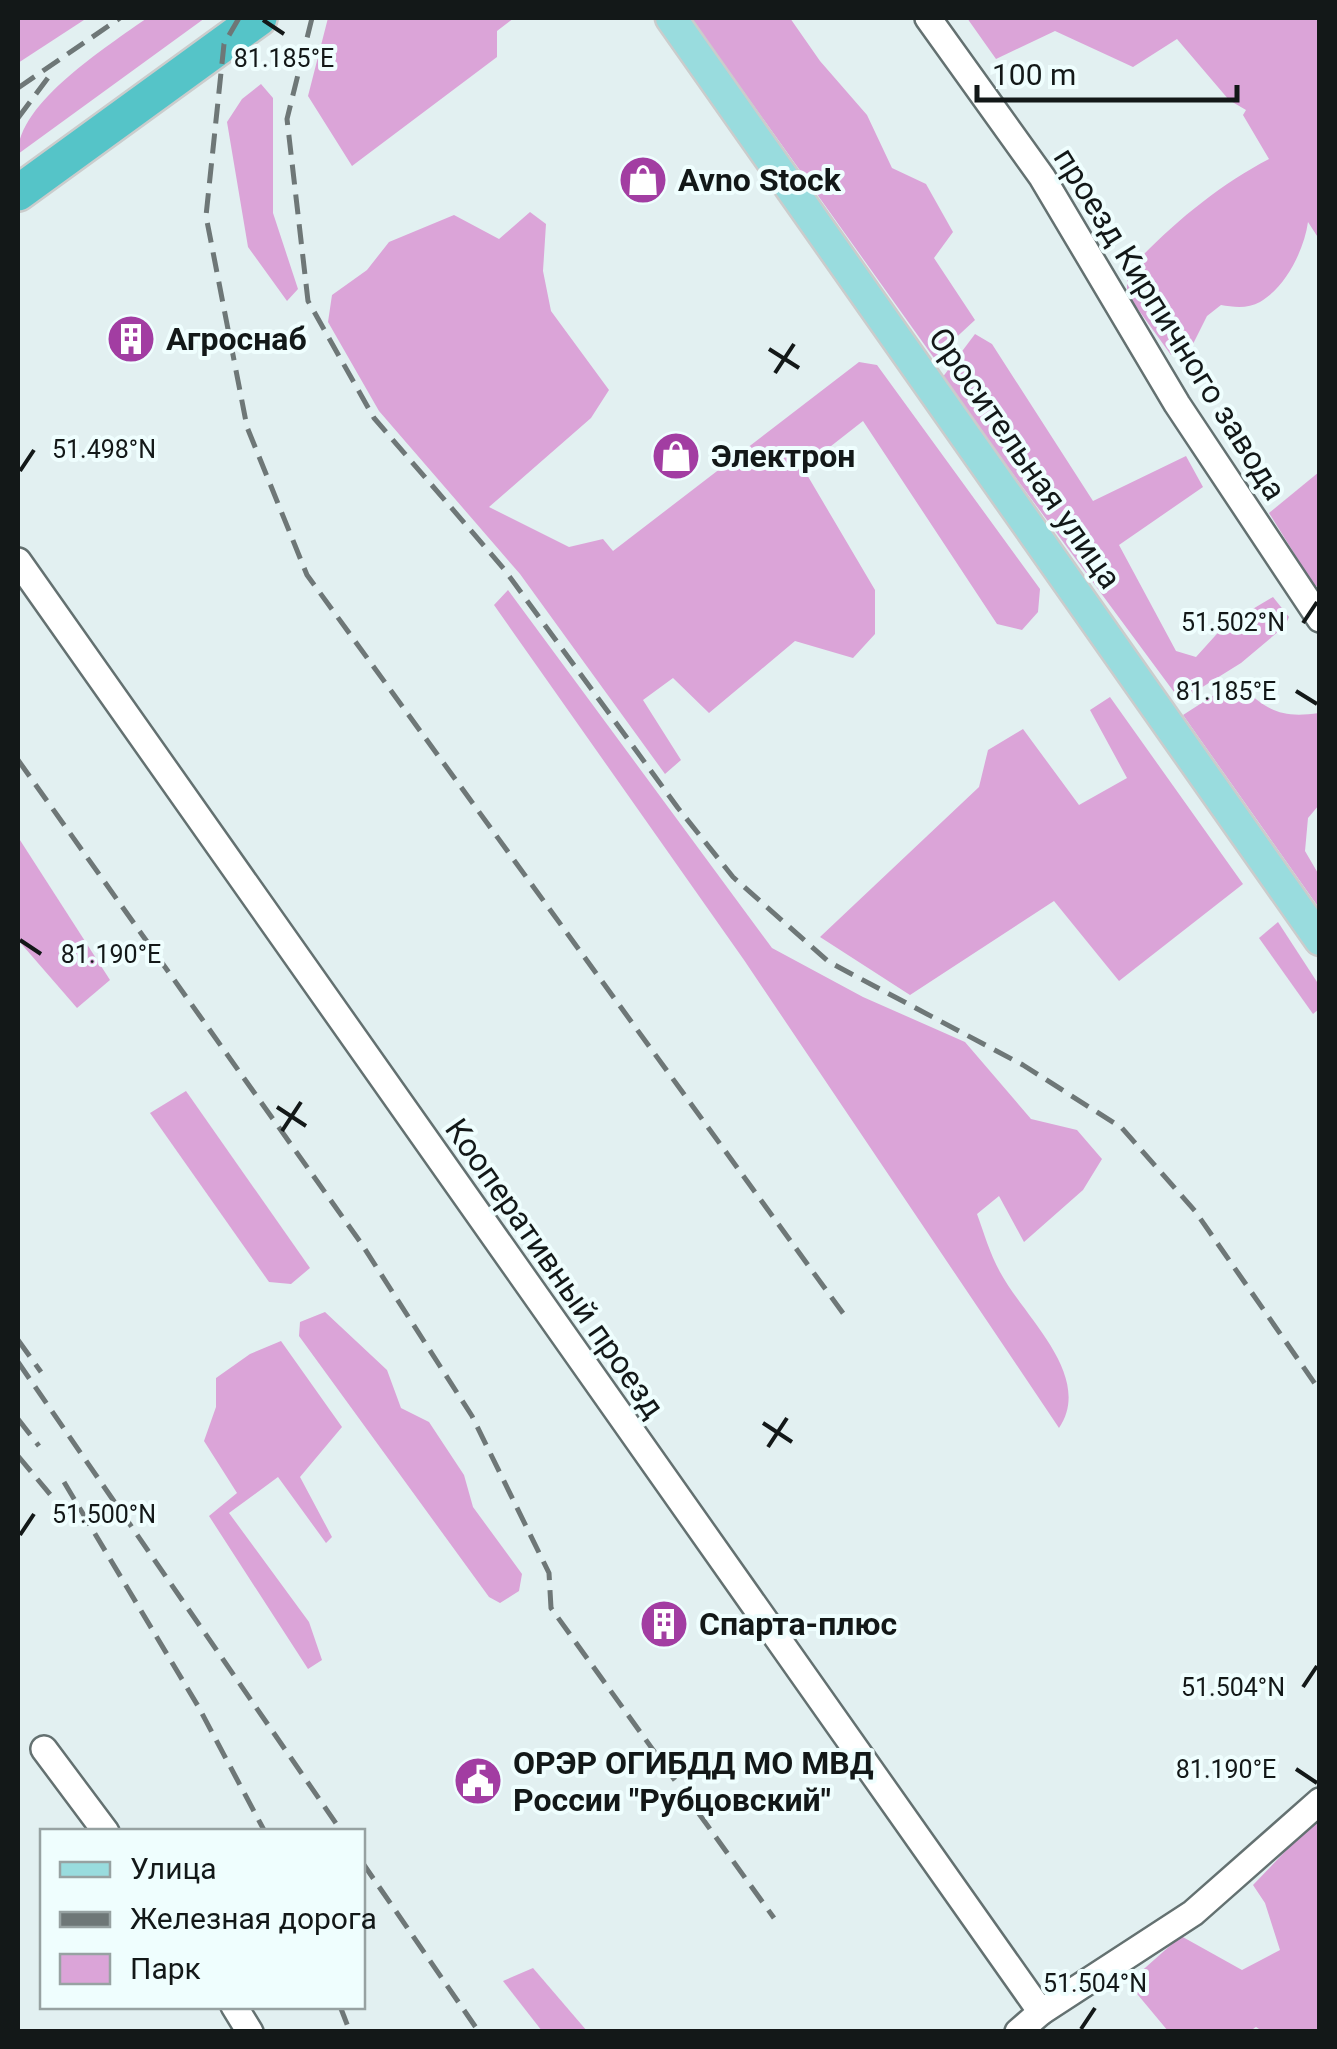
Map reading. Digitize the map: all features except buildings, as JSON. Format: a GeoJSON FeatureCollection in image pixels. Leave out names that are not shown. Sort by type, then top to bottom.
{"type":"FeatureCollection","features":[{"type":"Feature","properties":{"kind":"highway"},"geometry":{"type":"LineString","coordinates":[[18,193],[259,18]]}},
{"type":"Feature","properties":{"kind":"main road","name":"Оросительная улица"},"geometry":{"type":"LineString","coordinates":[[671,18],[1320,940]]}},
{"type":"Feature","properties":{"kind":"street","name":"проезд Кирпичного завода"},"geometry":{"type":"LineString","coordinates":[[928,18],[1042,177],[1177,404],[1320,618]]}},
{"type":"Feature","properties":{"kind":"street","name":"Кооперативный проезд"},"geometry":{"type":"LineString","coordinates":[[18,561],[1041,2012]]}},
{"type":"Feature","properties":{"kind":"street"},"geometry":{"type":"LineString","coordinates":[[44,1749],[104,1829]]}},
{"type":"Feature","properties":{"kind":"street"},"geometry":{"type":"LineString","coordinates":[[1018,2032],[1041,2012],[1193,1913],[1320,1801]]}},
{"type":"Feature","properties":{"kind":"street"},"geometry":{"type":"LineString","coordinates":[[236,2009],[250,2032]]}},
{"type":"Feature","properties":{"kind":"green space"},"geometry":{"type":"Polygon","coordinates":[[[18,18],[87,18],[18,63],[18,18]]]}},
{"type":"Feature","properties":{"kind":"green space"},"geometry":{"type":"Polygon","coordinates":[[[147,18],[205,18],[18,154],[32,115],[48,96],[147,18]]]}},
{"type":"Feature","properties":{"kind":"green space"},"geometry":{"type":"Polygon","coordinates":[[[328,18],[514,18],[497,31],[497,57],[352,166],[308,96],[328,18]]]}},
{"type":"Feature","properties":{"kind":"green space"},"geometry":{"type":"Polygon","coordinates":[[[691,18],[790,18],[820,61],[867,115],[892,168],[926,184],[953,232],[934,258],[975,320],[934,358],[691,18]]]}},
{"type":"Feature","properties":{"kind":"green space"},"geometry":{"type":"Polygon","coordinates":[[[967,18],[1319,18],[1319,239],[1308,222],[1292,267],[1278,287],[1251,306],[1221,305],[1207,316],[1190,350],[1171,355],[1127,294],[1127,272],[1194,209],[1269,159],[1243,115],[1246,110],[1229,100],[1177,39],[1133,67],[1055,31],[996,59],[967,18]]]}},
{"type":"Feature","properties":{"kind":"green space"},"geometry":{"type":"Polygon","coordinates":[[[261,84],[273,98],[273,213],[298,289],[287,301],[248,247],[227,122],[242,99],[261,84]]]}},
{"type":"Feature","properties":{"kind":"green space"},"geometry":{"type":"Polygon","coordinates":[[[530,212],[546,224],[543,271],[551,311],[609,390],[591,418],[489,507],[569,547],[603,539],[613,551],[859,362],[877,365],[1040,589],[1038,612],[1022,630],[997,624],[863,421],[803,468],[875,590],[875,634],[853,658],[795,641],[709,713],[673,678],[643,700],[681,760],[665,774],[520,574],[379,411],[328,322],[332,295],[367,270],[389,242],[454,215],[499,239],[530,212]]]}},
{"type":"Feature","properties":{"kind":"green space"},"geometry":{"type":"Polygon","coordinates":[[[975,334],[992,344],[1093,501],[1186,456],[1203,487],[1119,545],[1176,651],[1196,657],[1224,626],[1273,597],[1289,617],[1285,626],[1241,663],[1188,696],[1174,692],[942,378],[975,334]]]}},
{"type":"Feature","properties":{"kind":"green space"},"geometry":{"type":"Polygon","coordinates":[[[1319,472],[1320,584],[1315,587],[1269,513],[1319,472]]]}},
{"type":"Feature","properties":{"kind":"green space"},"geometry":{"type":"Polygon","coordinates":[[[508,590],[772,948],[863,997],[965,1042],[1031,1119],[1077,1130],[1102,1159],[1083,1190],[1024,1242],[999,1196],[977,1214],[1000,1272],[1062,1368],[1068,1388],[1067,1408],[1059,1428],[744,960],[494,605],[508,590]]]}},
{"type":"Feature","properties":{"kind":"green space"},"geometry":{"type":"Polygon","coordinates":[[[1236,681],[1273,710],[1319,713],[1319,805],[1308,818],[1305,851],[1319,875],[1319,908],[1183,715],[1236,681]]]}},
{"type":"Feature","properties":{"kind":"green space"},"geometry":{"type":"Polygon","coordinates":[[[1110,697],[1243,884],[1119,981],[1054,901],[910,995],[820,937],[979,787],[988,750],[1023,729],[1079,805],[1127,778],[1090,710],[1110,697]]]}},
{"type":"Feature","properties":{"kind":"green space"},"geometry":{"type":"Polygon","coordinates":[[[18,837],[110,980],[77,1008],[18,940],[18,837]]]}},
{"type":"Feature","properties":{"kind":"green space"},"geometry":{"type":"Polygon","coordinates":[[[1278,922],[1319,985],[1319,1009],[1313,1014],[1259,938],[1278,922]]]}},
{"type":"Feature","properties":{"kind":"green space"},"geometry":{"type":"Polygon","coordinates":[[[186,1091],[310,1268],[291,1284],[269,1282],[150,1113],[186,1091]]]}},
{"type":"Feature","properties":{"kind":"green space"},"geometry":{"type":"Polygon","coordinates":[[[325,1312],[387,1370],[401,1408],[429,1422],[464,1475],[473,1507],[522,1574],[519,1591],[500,1603],[489,1597],[299,1336],[300,1322],[325,1312]]]}},
{"type":"Feature","properties":{"kind":"green space"},"geometry":{"type":"Polygon","coordinates":[[[281,1341],[342,1427],[300,1477],[332,1537],[326,1543],[278,1477],[229,1513],[309,1622],[322,1660],[308,1669],[209,1516],[237,1493],[204,1441],[216,1407],[216,1378],[250,1354],[281,1341]]]}},
{"type":"Feature","properties":{"kind":"green space"},"geometry":{"type":"Polygon","coordinates":[[[1319,1816],[1319,2031],[1262,2031],[1256,2027],[1250,2031],[1168,2031],[1128,1983],[1181,1936],[1242,1970],[1280,1950],[1265,1903],[1253,1885],[1319,1816]]]}},
{"type":"Feature","properties":{"kind":"green space"},"geometry":{"type":"Polygon","coordinates":[[[533,1968],[587,2031],[542,2031],[503,1981],[533,1968]]]}},
{"type":"Feature","properties":{"kind":"railway"},"geometry":{"type":"LineString","coordinates":[[18,88],[120,18]]}},
{"type":"Feature","properties":{"kind":"railway"},"geometry":{"type":"LineString","coordinates":[[239,18],[224,44],[206,216],[247,427],[307,575],[845,1316]]}},
{"type":"Feature","properties":{"kind":"railway"},"geometry":{"type":"LineString","coordinates":[[312,18],[287,119],[308,301],[374,418],[504,569],[733,877],[829,962],[1023,1065],[1122,1128],[1195,1211],[1320,1391]]}},
{"type":"Feature","properties":{"kind":"railway"},"geometry":{"type":"LineString","coordinates":[[18,118],[53,71]]}},
{"type":"Feature","properties":{"kind":"railway"},"geometry":{"type":"LineString","coordinates":[[18,760],[361,1243],[472,1416],[549,1573],[551,1608],[774,1918]]}},
{"type":"Feature","properties":{"kind":"railway"},"geometry":{"type":"LineString","coordinates":[[18,1340],[41,1372]]}},
{"type":"Feature","properties":{"kind":"railway"},"geometry":{"type":"LineString","coordinates":[[18,1362],[340,1829]]}},
{"type":"Feature","properties":{"kind":"railway"},"geometry":{"type":"LineString","coordinates":[[18,1419],[39,1446]]}},
{"type":"Feature","properties":{"kind":"railway"},"geometry":{"type":"LineString","coordinates":[[18,1456],[75,1524]]}},
{"type":"Feature","properties":{"kind":"railway"},"geometry":{"type":"LineString","coordinates":[[64,1482],[198,1706],[263,1829]]}},
{"type":"Feature","properties":{"kind":"railway"},"geometry":{"type":"LineString","coordinates":[[365,1866],[479,2032]]}},
{"type":"Feature","properties":{"kind":"railway"},"geometry":{"type":"LineString","coordinates":[[341,2009],[350,2032]]}},
{"type":"Feature","properties":{"kind":"place","name":"Avno Stoсk"},"geometry":{"type":"Point","coordinates":[643,180]}},
{"type":"Feature","properties":{"kind":"place","name":"Агроснаб"},"geometry":{"type":"Point","coordinates":[131,339]}},
{"type":"Feature","properties":{"kind":"place","name":"Электрон"},"geometry":{"type":"Point","coordinates":[676,456]}},
{"type":"Feature","properties":{"kind":"place","name":"Спарта-плюс"},"geometry":{"type":"Point","coordinates":[664,1624]}},
{"type":"Feature","properties":{"kind":"place","name":"ОРЭР ОГИБДД МО МВД России \"Рубцовский\""},"geometry":{"type":"Point","coordinates":[478,1781]}}]}
